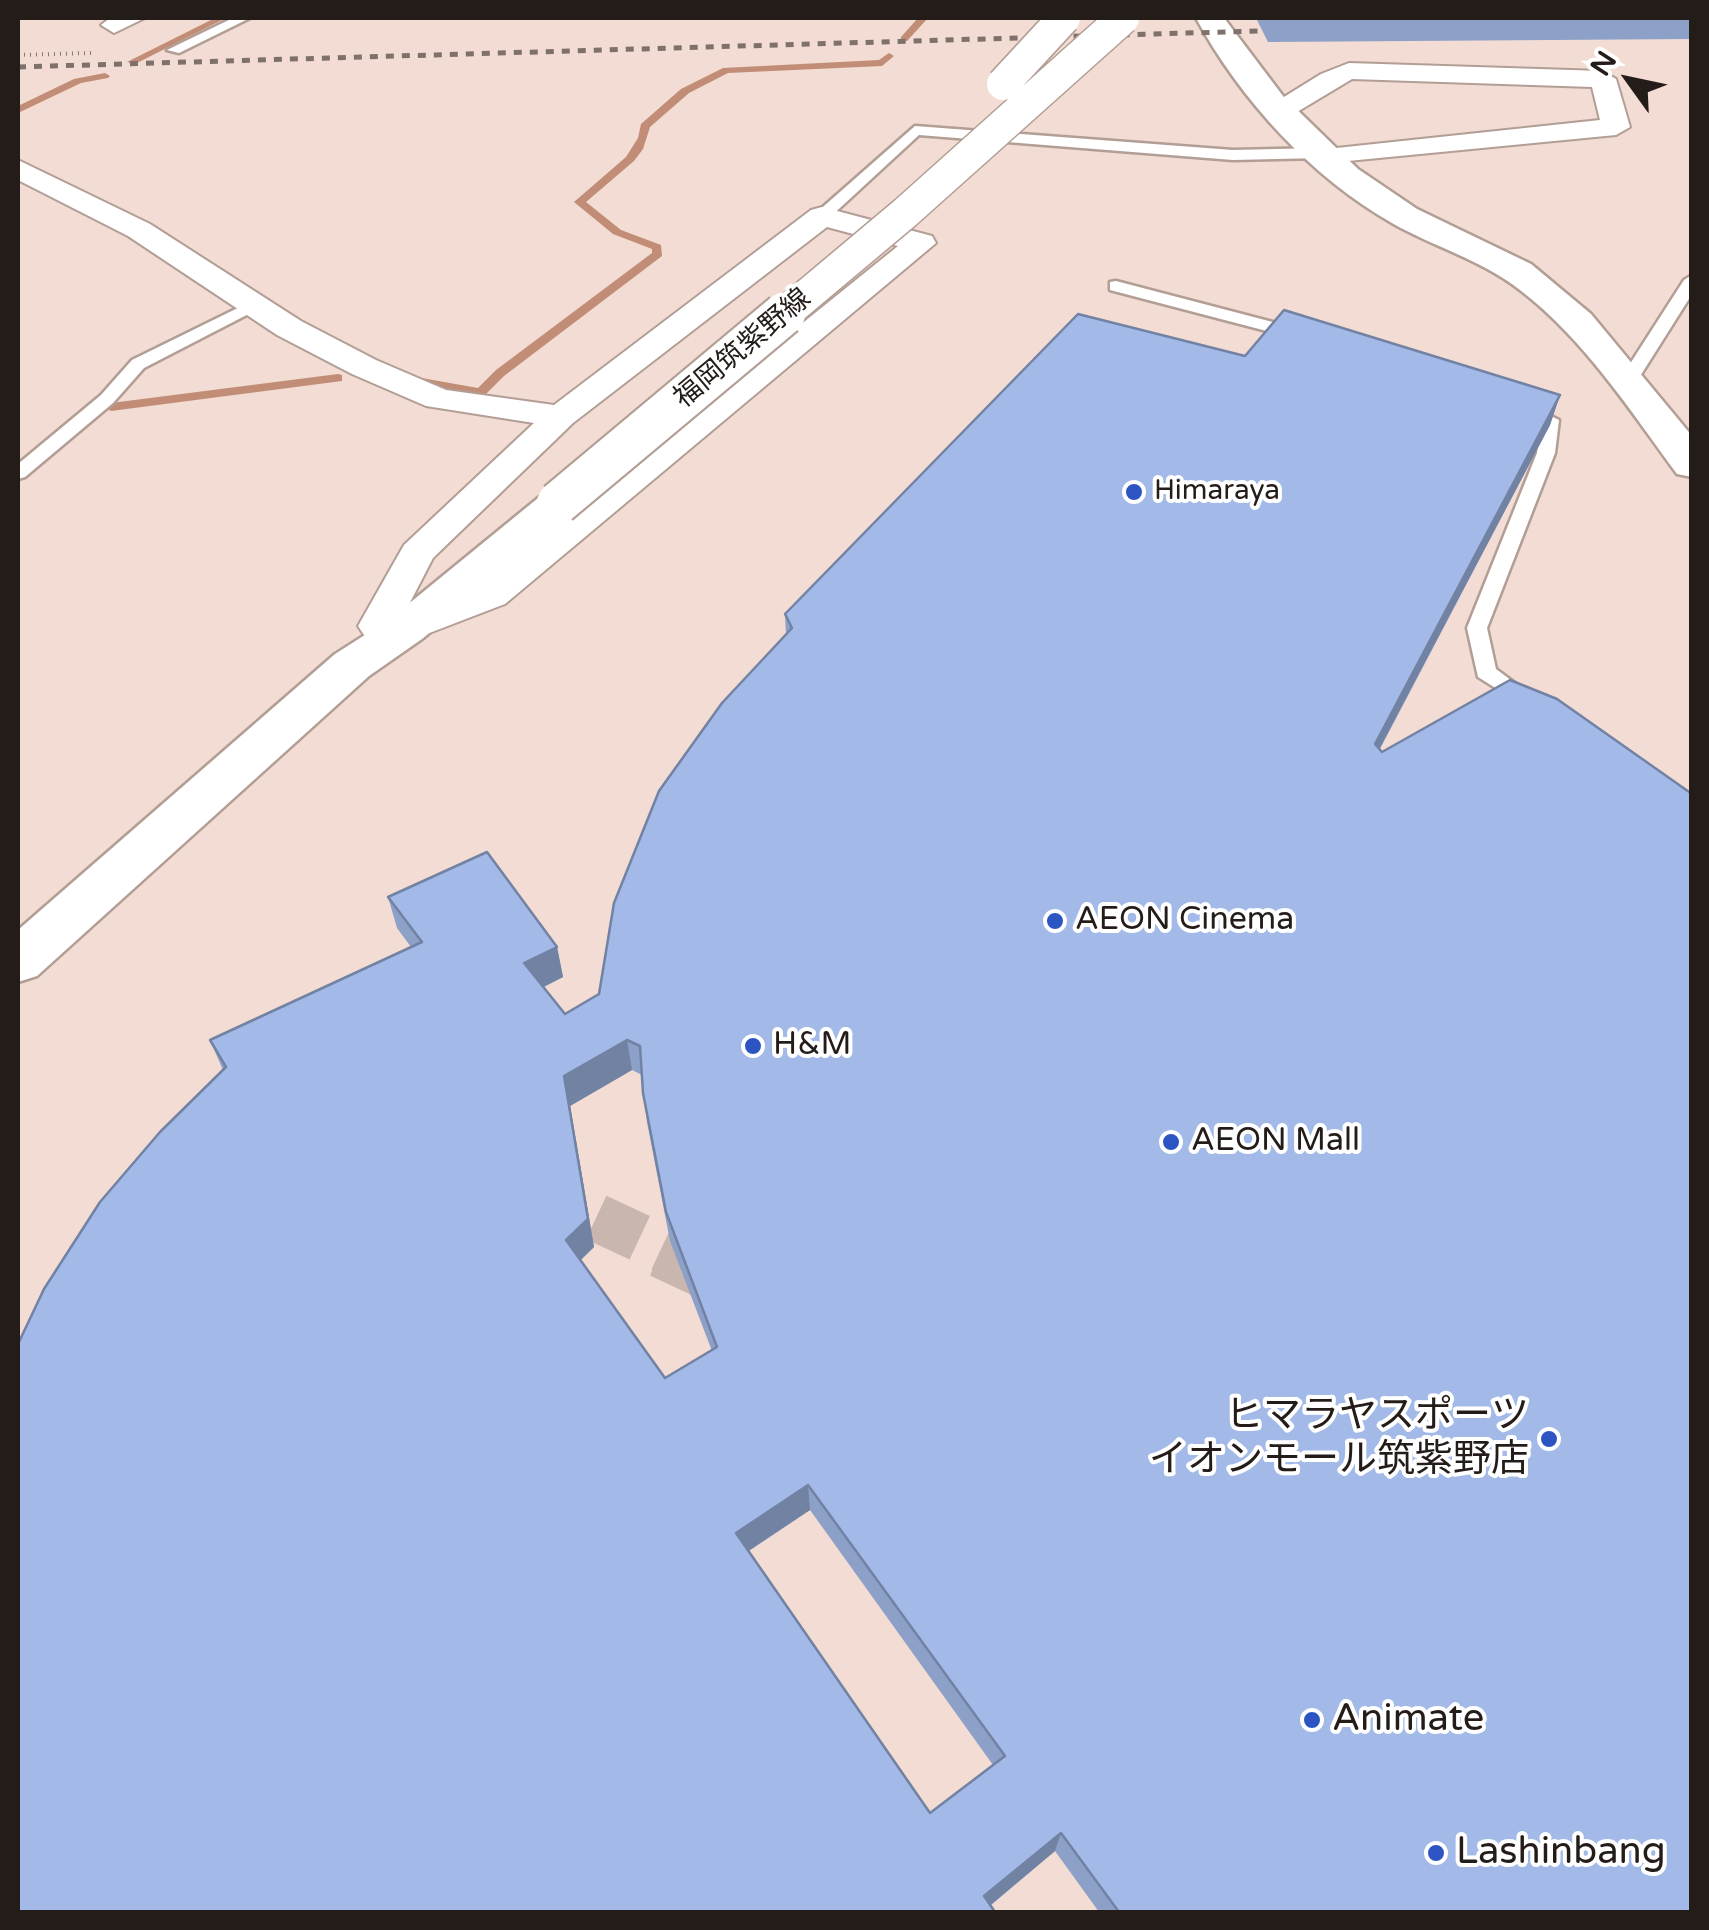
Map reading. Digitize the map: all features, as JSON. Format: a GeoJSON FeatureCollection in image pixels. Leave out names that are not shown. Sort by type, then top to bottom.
{"type":"FeatureCollection","features":[{"type":"Feature","properties":{"kind":"main road"},"geometry":{"type":"LineString","coordinates":[[985,105],[1064,18]]}},
{"type":"Feature","properties":{"kind":"main road","name":"福岡筑紫野線"},"geometry":{"type":"LineString","coordinates":[[18,961],[1086,18]]}},
{"type":"Feature","properties":{"kind":"main road","name":"福岡筑紫野線"},"geometry":{"type":"LineString","coordinates":[[544,498],[890,226],[1122,18]]}},
{"type":"Feature","properties":{"kind":"main road"},"geometry":{"type":"LineString","coordinates":[[1076,59],[1140,18]]}},
{"type":"Feature","properties":{"kind":"main road"},"geometry":{"type":"LineString","coordinates":[[1210,18],[1277,110],[1352,182],[1404,216],[1530,280],[1578,321],[1692,465]]}},
{"type":"Feature","properties":{"kind":"street"},"geometry":{"type":"LineString","coordinates":[[1277,110],[1300,104],[1337,74],[1349,70],[1603,79],[1616,127],[1324,156]]}},
{"type":"Feature","properties":{"kind":"street"},"geometry":{"type":"LineString","coordinates":[[18,169],[139,230],[319,343],[438,399],[561,416]]}},
{"type":"Feature","properties":{"kind":"street"},"geometry":{"type":"LineString","coordinates":[[822,216],[920,243],[491,596],[379,640],[417,552],[561,416],[822,216]]}},
{"type":"Feature","properties":{"kind":"lane"},"geometry":{"type":"LineString","coordinates":[[174,50],[243,18]]}},
{"type":"Feature","properties":{"kind":"lane"},"geometry":{"type":"LineString","coordinates":[[822,216],[915,130],[1215,154],[1324,156]]}},
{"type":"Feature","properties":{"kind":"lane"},"geometry":{"type":"LineString","coordinates":[[1628,381],[1692,280]]}},
{"type":"Feature","properties":{"kind":"lane"},"geometry":{"type":"LineString","coordinates":[[1116,286],[1317,340]]}},
{"type":"Feature","properties":{"kind":"lane"},"geometry":{"type":"LineString","coordinates":[[18,473],[107,399],[138,364],[258,305]]}},
{"type":"Feature","properties":{"kind":"lane"},"geometry":{"type":"LineString","coordinates":[[1514,403],[1550,420],[1546,453],[1478,628],[1486,672],[1549,716]]}},
{"type":"Feature","properties":{"kind":"building","name":"AEON Mall"},"geometry":{"type":"Polygon","coordinates":[[[1284,310],[1560,395],[1375,744],[1382,752],[1510,680],[1557,699],[1692,794],[1692,1912],[1119,1912],[1061,1833],[984,1896],[995,1912],[18,1912],[18,1344],[44,1289],[100,1202],[160,1132],[226,1067],[210,1040],[422,942],[388,897],[487,852],[557,947],[524,963],[565,1014],[599,994],[614,903],[659,791],[722,703],[792,628],[785,614],[1078,314],[1245,356],[1284,310]],[[627,1040],[564,1076],[588,1219],[566,1240],[665,1378],[717,1347],[666,1212],[643,1093],[640,1046],[627,1040]],[[808,1485],[736,1533],[930,1813],[1005,1756],[808,1485]]]}},
{"type":"Feature","properties":{"kind":"waterway"},"geometry":{"type":"LineString","coordinates":[[132,62],[221,18]]}},
{"type":"Feature","properties":{"kind":"waterway"},"geometry":{"type":"LineString","coordinates":[[904,39],[923,18]]}},
{"type":"Feature","properties":{"kind":"waterway"},"geometry":{"type":"LineString","coordinates":[[416,381],[481,392],[500,373],[658,254],[657,247],[617,232],[579,202],[630,159],[638,149],[645,126],[685,91],[726,70],[882,63],[889,56]]}},
{"type":"Feature","properties":{"kind":"waterway"},"geometry":{"type":"LineString","coordinates":[[18,110],[78,81],[105,76]]}},
{"type":"Feature","properties":{"kind":"waterway"},"geometry":{"type":"LineString","coordinates":[[111,407],[338,378]]}},
{"type":"Feature","properties":{"kind":"tunnel"},"geometry":{"type":"LineString","coordinates":[[531,1187],[668,1251]]}},
{"type":"Feature","properties":{"kind":"tunnel"},"geometry":{"type":"LineString","coordinates":[[663,1248],[733,1281]]}},
{"type":"Feature","properties":{"kind":"railway"},"geometry":{"type":"LineString","coordinates":[[18,67],[1292,30]]}},
{"type":"Feature","properties":{"kind":"place","name":"Himaraya"},"geometry":{"type":"Point","coordinates":[1134,492]}},
{"type":"Feature","properties":{"kind":"place","name":"AEON Cinema"},"geometry":{"type":"Point","coordinates":[1055,921]}},
{"type":"Feature","properties":{"kind":"place","name":"H&M"},"geometry":{"type":"Point","coordinates":[753,1046]}},
{"type":"Feature","properties":{"kind":"place","name":"AEON Mall"},"geometry":{"type":"Point","coordinates":[1171,1142]}},
{"type":"Feature","properties":{"kind":"place","name":"ヒマラヤスポーツ イオンモール筑紫野店"},"geometry":{"type":"Point","coordinates":[1549,1439]}},
{"type":"Feature","properties":{"kind":"place","name":"Animate"},"geometry":{"type":"Point","coordinates":[1312,1720]}},
{"type":"Feature","properties":{"kind":"place","name":"Lashinbang"},"geometry":{"type":"Point","coordinates":[1436,1853]}}]}
